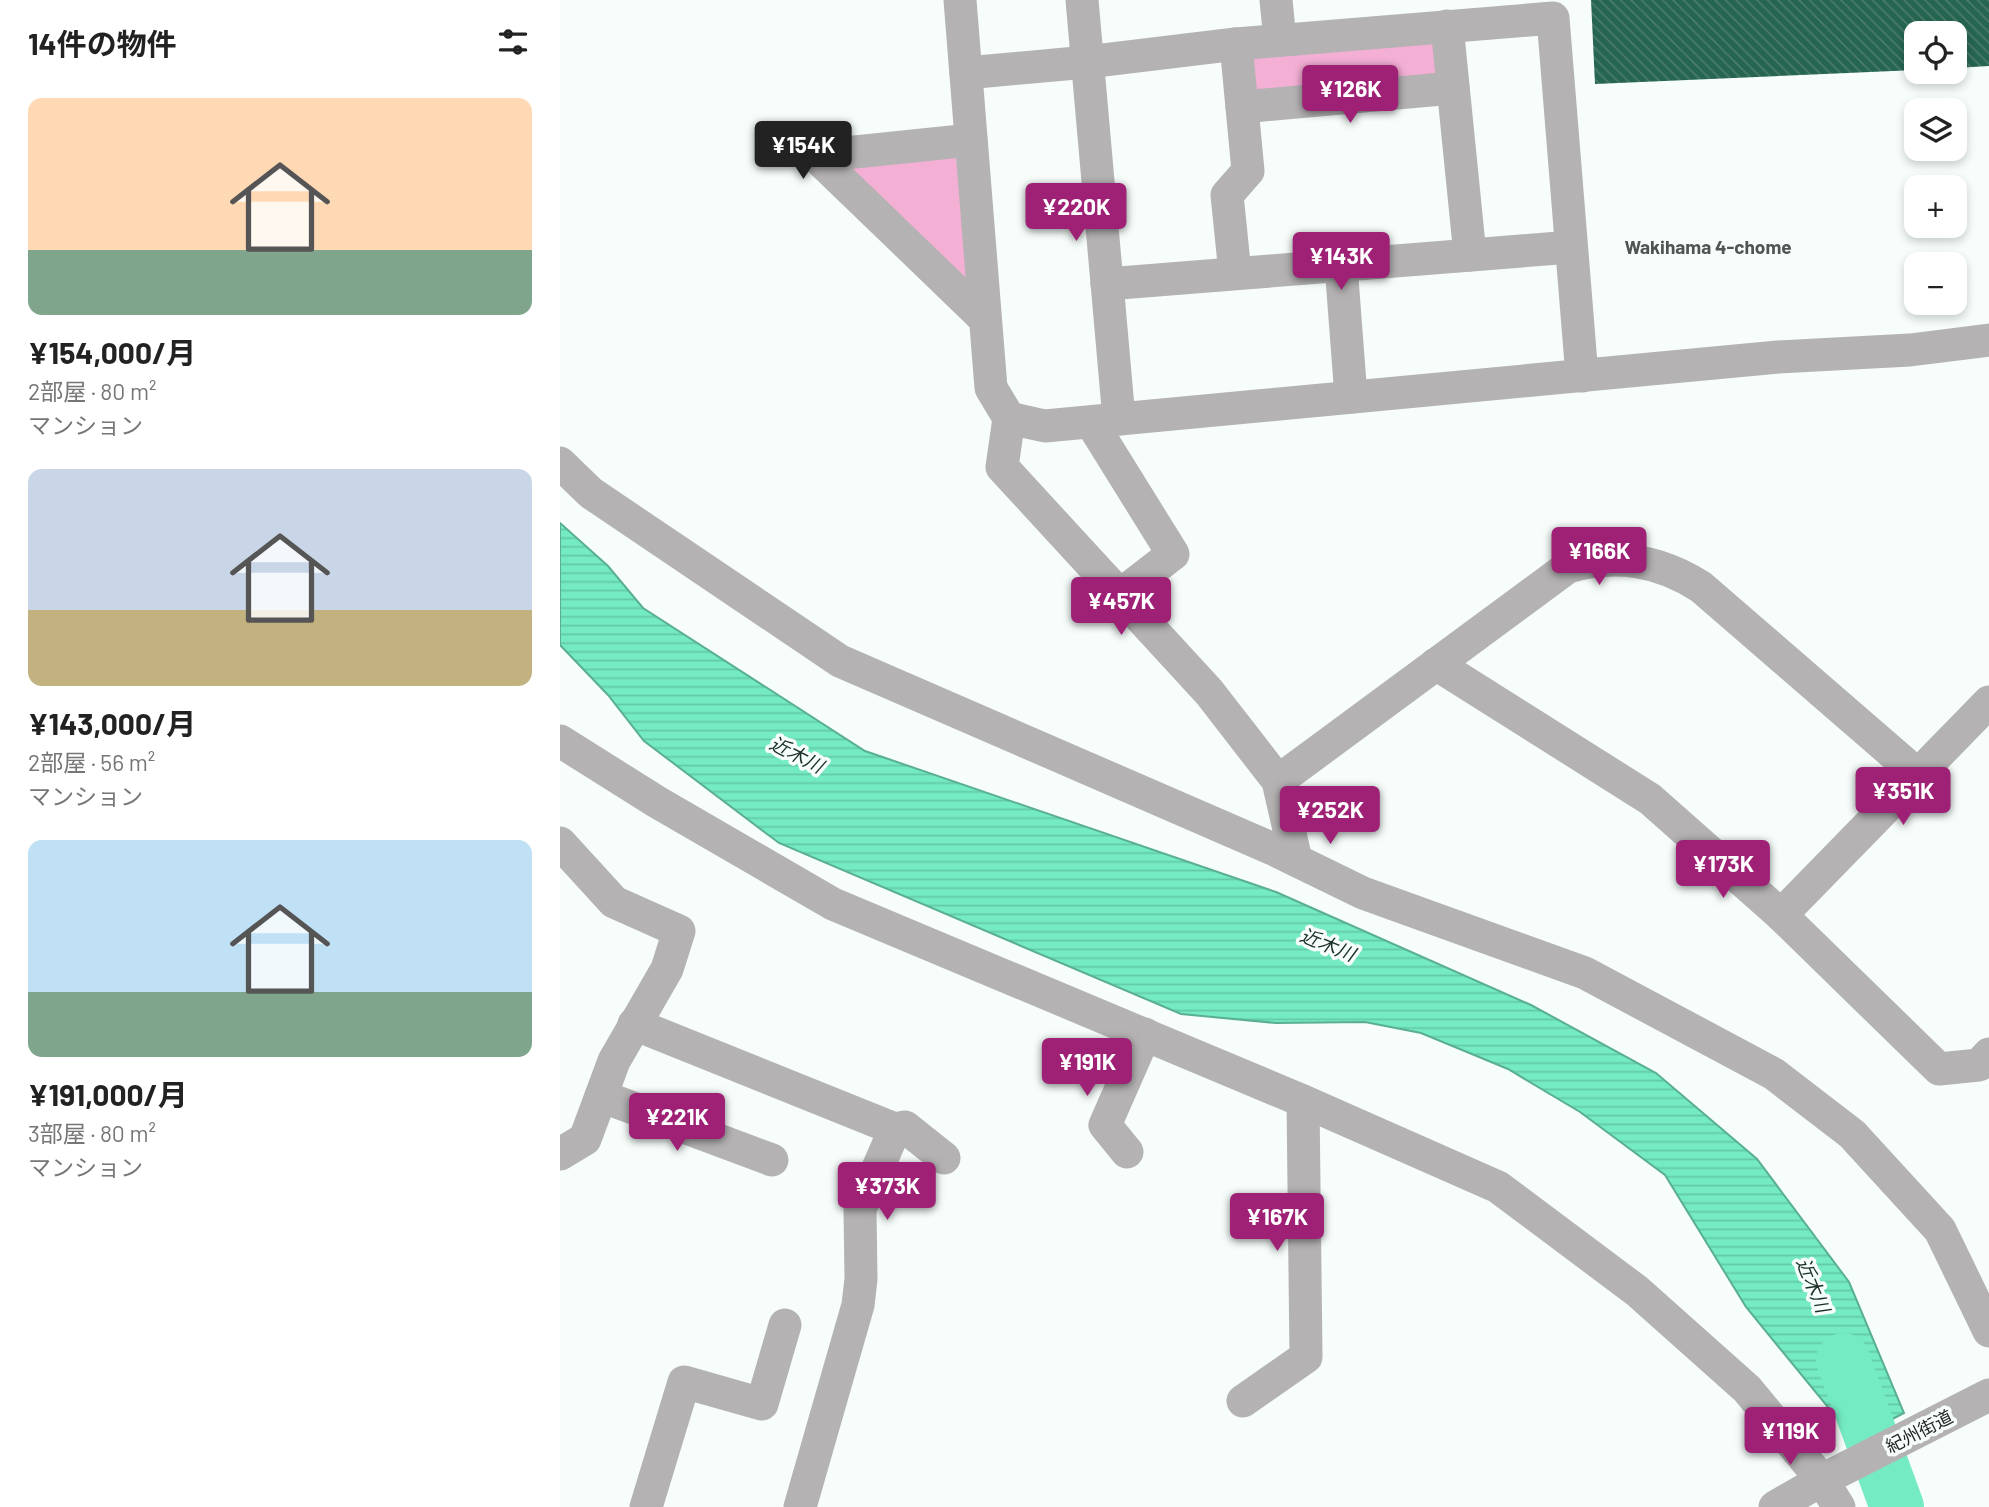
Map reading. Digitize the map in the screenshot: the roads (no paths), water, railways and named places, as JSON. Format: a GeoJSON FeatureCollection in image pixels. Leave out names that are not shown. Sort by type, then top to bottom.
{"type":"FeatureCollection","features":[{"type":"Feature","properties":{"kind":"street"},"geometry":{"type":"LineString","coordinates":[[960,0],[991,388],[1009,418],[1002,467],[1209,692],[1279,781],[1296,860]]}},
{"type":"Feature","properties":{"kind":"street"},"geometry":{"type":"LineString","coordinates":[[1082,0],[1107,284],[1105,421],[1173,554],[1120,595]]}},
{"type":"Feature","properties":{"kind":"street"},"geometry":{"type":"LineString","coordinates":[[1276,0],[1280,40]]}},
{"type":"Feature","properties":{"kind":"street"},"geometry":{"type":"LineString","coordinates":[[967,73],[1087,62],[1460,17],[1553,18],[1582,376]]}},
{"type":"Feature","properties":{"kind":"street"},"geometry":{"type":"LineString","coordinates":[[1460,17],[1453,88],[1470,255]]}},
{"type":"Feature","properties":{"kind":"street"},"geometry":{"type":"LineString","coordinates":[[1235,273],[1227,195],[1248,171],[1236,44]]}},
{"type":"Feature","properties":{"kind":"street"},"geometry":{"type":"LineString","coordinates":[[1242,107],[1453,88]]}},
{"type":"Feature","properties":{"kind":"street"},"geometry":{"type":"LineString","coordinates":[[971,141],[816,156],[984,318]]}},
{"type":"Feature","properties":{"kind":"street"},"geometry":{"type":"LineString","coordinates":[[1107,284],[1571,247]]}},
{"type":"Feature","properties":{"kind":"street"},"geometry":{"type":"LineString","coordinates":[[1341,265],[1351,397]]}},
{"type":"Feature","properties":{"kind":"street"},"geometry":{"type":"LineString","coordinates":[[1009,418],[1045,426],[1778,357],[1910,350],[1989,340]]}},
{"type":"Feature","properties":{"kind":"street"},"geometry":{"type":"LineString","coordinates":[[560,463],[591,493],[840,661],[1296,860],[1363,893],[1586,973],[1774,1074],[1852,1134],[1940,1230],[1989,1331]]}},
{"type":"Feature","properties":{"kind":"street"},"geometry":{"type":"LineString","coordinates":[[1279,781],[1568,567],[1614,558],[1679,573],[1701,587],[1917,774]]}},
{"type":"Feature","properties":{"kind":"street"},"geometry":{"type":"LineString","coordinates":[[1436,664],[1650,799],[1781,915],[1939,1069],[1979,1065],[1989,1054]]}},
{"type":"Feature","properties":{"kind":"street"},"geometry":{"type":"LineString","coordinates":[[1781,915],[1989,702]]}},
{"type":"Feature","properties":{"kind":"street"},"geometry":{"type":"LineString","coordinates":[[560,741],[657,802],[834,904],[1146,1034],[1499,1187],[1637,1291],[1747,1389],[1830,1488]]}},
{"type":"Feature","properties":{"kind":"street"},"geometry":{"type":"LineString","coordinates":[[560,843],[614,902],[679,931],[667,969],[614,1061],[585,1139],[560,1154]]}},
{"type":"Feature","properties":{"kind":"street"},"geometry":{"type":"LineString","coordinates":[[634,1024],[895,1129],[905,1127],[944,1158]]}},
{"type":"Feature","properties":{"kind":"street"},"geometry":{"type":"LineString","coordinates":[[1127,1152],[1105,1125],[1146,1034]]}},
{"type":"Feature","properties":{"kind":"street"},"geometry":{"type":"LineString","coordinates":[[601,1096],[772,1160]]}},
{"type":"Feature","properties":{"kind":"street"},"geometry":{"type":"LineString","coordinates":[[1243,1401],[1306,1357],[1303,1101]]}},
{"type":"Feature","properties":{"kind":"street"},"geometry":{"type":"LineString","coordinates":[[800,1507],[858,1305],[861,1279],[860,1209],[895,1129]]}},
{"type":"Feature","properties":{"kind":"street"},"geometry":{"type":"LineString","coordinates":[[646,1507],[684,1382],[762,1404],[785,1325]]}},
{"type":"Feature","properties":{"kind":"street","name":"紀州街道"},"geometry":{"type":"LineString","coordinates":[[1775,1507],[1830,1488],[1989,1395]]}},
{"type":"Feature","properties":{"kind":"water"},"geometry":{"type":"Polygon","coordinates":[[[560,523],[608,566],[643,608],[865,751],[1276,892],[1531,1005],[1656,1073],[1757,1159],[1849,1282],[1904,1413],[1854,1439],[1746,1307],[1665,1175],[1580,1112],[1508,1069],[1421,1033],[1365,1022],[1276,1023],[1181,1014],[779,843],[644,741],[608,695],[560,645],[560,523]]]}},
{"type":"Feature","properties":{"kind":"waterway","name":"近木川"},"geometry":{"type":"LineString","coordinates":[[1843,1360],[1897,1507]]}},
{"type":"Feature","properties":{"kind":"district","name":"Wakihama 4-chome"},"geometry":{"type":"Point","coordinates":[1708,246]}}]}
